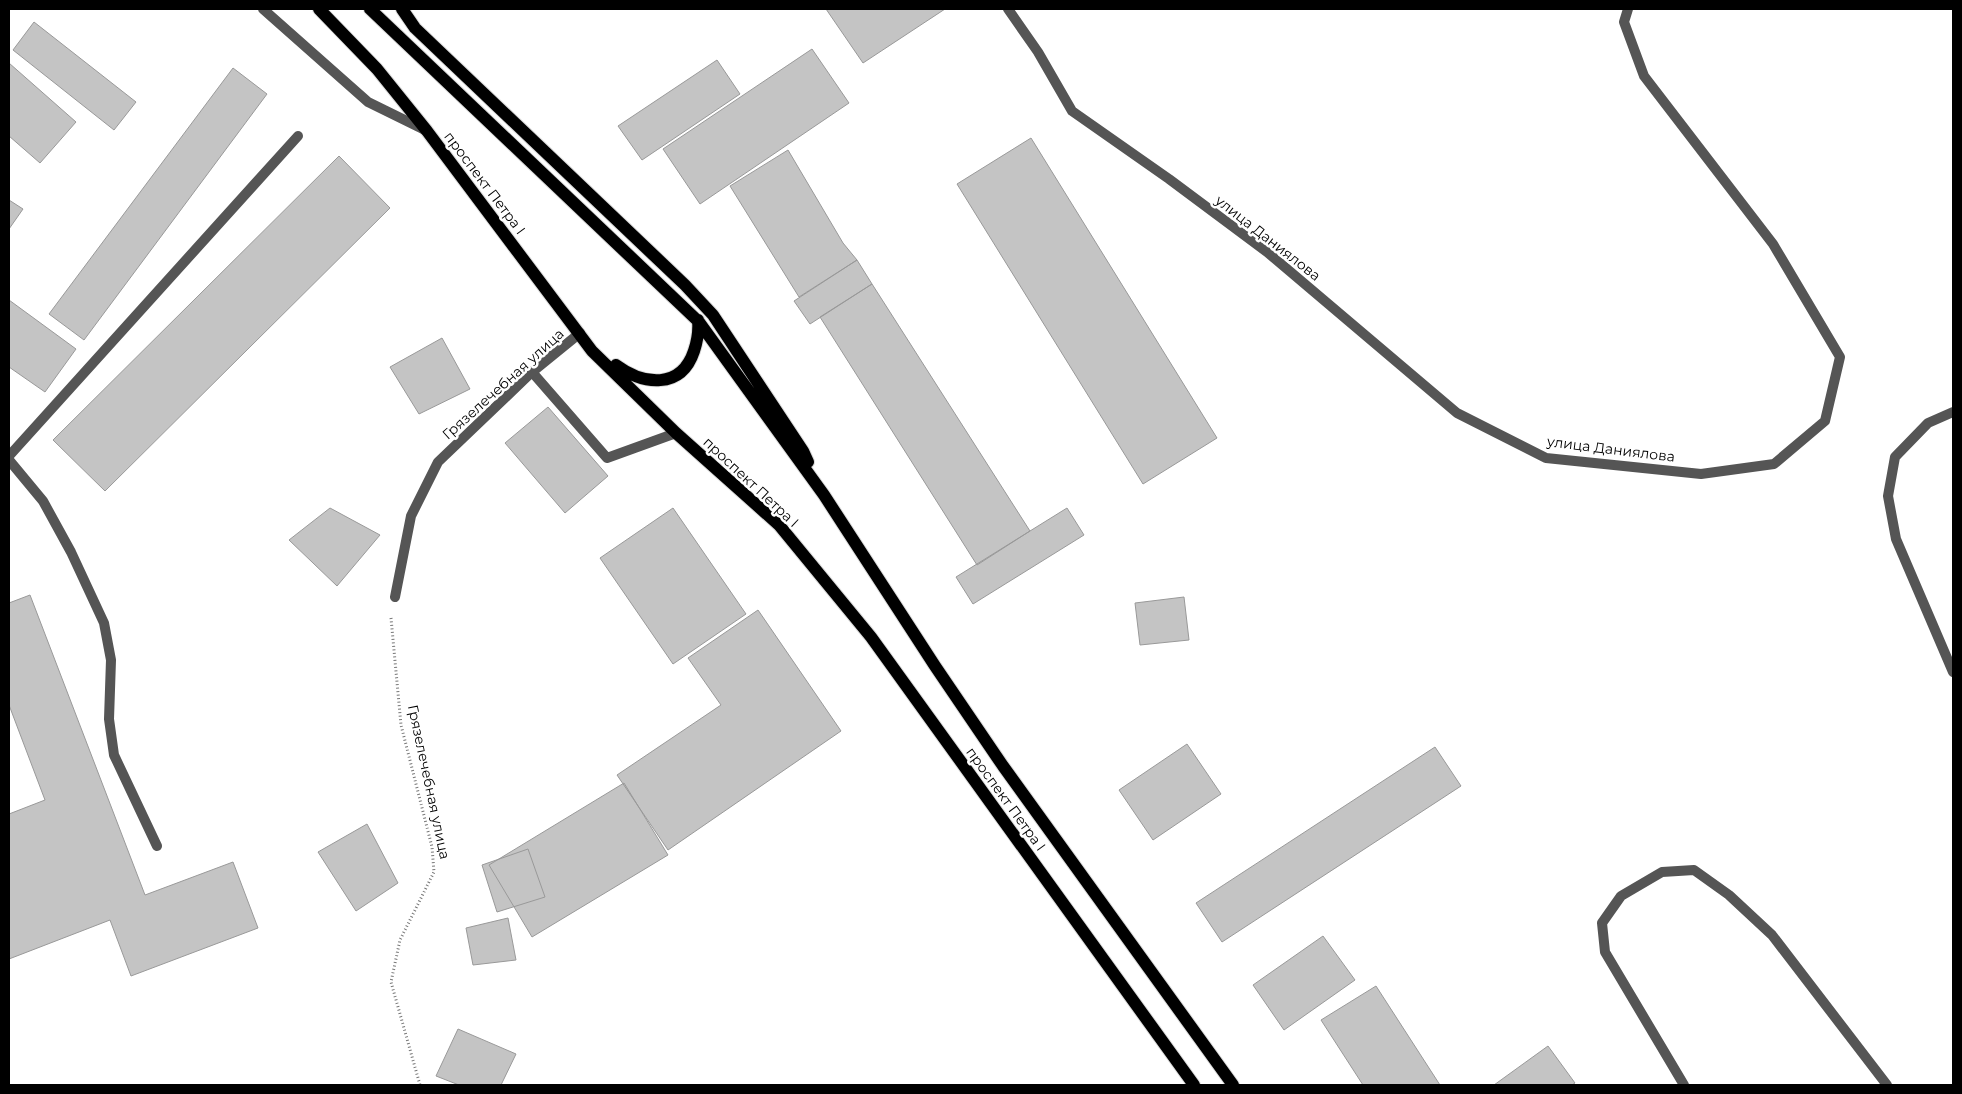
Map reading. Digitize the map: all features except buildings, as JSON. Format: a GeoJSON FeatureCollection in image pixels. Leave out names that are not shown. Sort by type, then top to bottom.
{"type":"FeatureCollection","features":[{"type":"Feature","properties":{"kind":"main road"},"geometry":{"type":"LineString","coordinates":[[319,9],[378,69],[427,132]]}},
{"type":"Feature","properties":{"kind":"main road"},"geometry":{"type":"LineString","coordinates":[[370,9],[699,322]]}},
{"type":"Feature","properties":{"kind":"main road"},"geometry":{"type":"LineString","coordinates":[[402,9],[415,28],[685,285],[720,325],[803,452],[824,495]]}},
{"type":"Feature","properties":{"kind":"main road","name":"проспект Петра I"},"geometry":{"type":"LineString","coordinates":[[427,132],[592,351],[676,433],[780,525],[871,637],[1194,1085]]}},
{"type":"Feature","properties":{"kind":"main road"},"geometry":{"type":"LineString","coordinates":[[592,351],[608,359],[629,375],[643,380],[657,381],[671,378],[683,369],[692,358],[696,344],[699,322],[685,285]]}},
{"type":"Feature","properties":{"kind":"main road","name":"проспект Петра I"},"geometry":{"type":"LineString","coordinates":[[699,322],[824,495],[935,666],[1003,766],[1233,1085]]}},
{"type":"Feature","properties":{"kind":"street","name":"проспект Петра I"},"geometry":{"type":"LineString","coordinates":[[263,9],[368,102],[427,132]]}},
{"type":"Feature","properties":{"kind":"street","name":"улица Даниялова"},"geometry":{"type":"LineString","coordinates":[[1008,9],[1038,52],[1072,111],[1170,179],[1267,252],[1457,413],[1546,458],[1701,474],[1774,464],[1825,421],[1840,357],[1773,244],[1644,76],[1624,22],[1628,9]]}},
{"type":"Feature","properties":{"kind":"street"},"geometry":{"type":"LineString","coordinates":[[9,456],[298,136]]}},
{"type":"Feature","properties":{"kind":"street","name":"Грязелечебная улица"},"geometry":{"type":"LineString","coordinates":[[395,597],[411,516],[438,462],[532,372],[580,333]]}},
{"type":"Feature","properties":{"kind":"street"},"geometry":{"type":"LineString","coordinates":[[532,372],[607,458],[676,433]]}},
{"type":"Feature","properties":{"kind":"street"},"geometry":{"type":"LineString","coordinates":[[1953,412],[1928,423],[1895,457],[1888,496],[1896,539],[1953,672]]}},
{"type":"Feature","properties":{"kind":"street"},"geometry":{"type":"LineString","coordinates":[[9,460],[43,501],[71,552],[104,623],[111,660],[109,719],[114,755],[157,846]]}},
{"type":"Feature","properties":{"kind":"street"},"geometry":{"type":"LineString","coordinates":[[1684,1085],[1605,952],[1602,922],[1621,896],[1662,872],[1694,870],[1729,895],[1772,934],[1887,1085]]}},
{"type":"Feature","properties":{"kind":"path","name":"Грязелечебная улица"},"geometry":{"type":"LineString","coordinates":[[395,597],[391,619],[401,725],[432,847],[434,872],[400,940],[391,982],[420,1085]]}}]}
